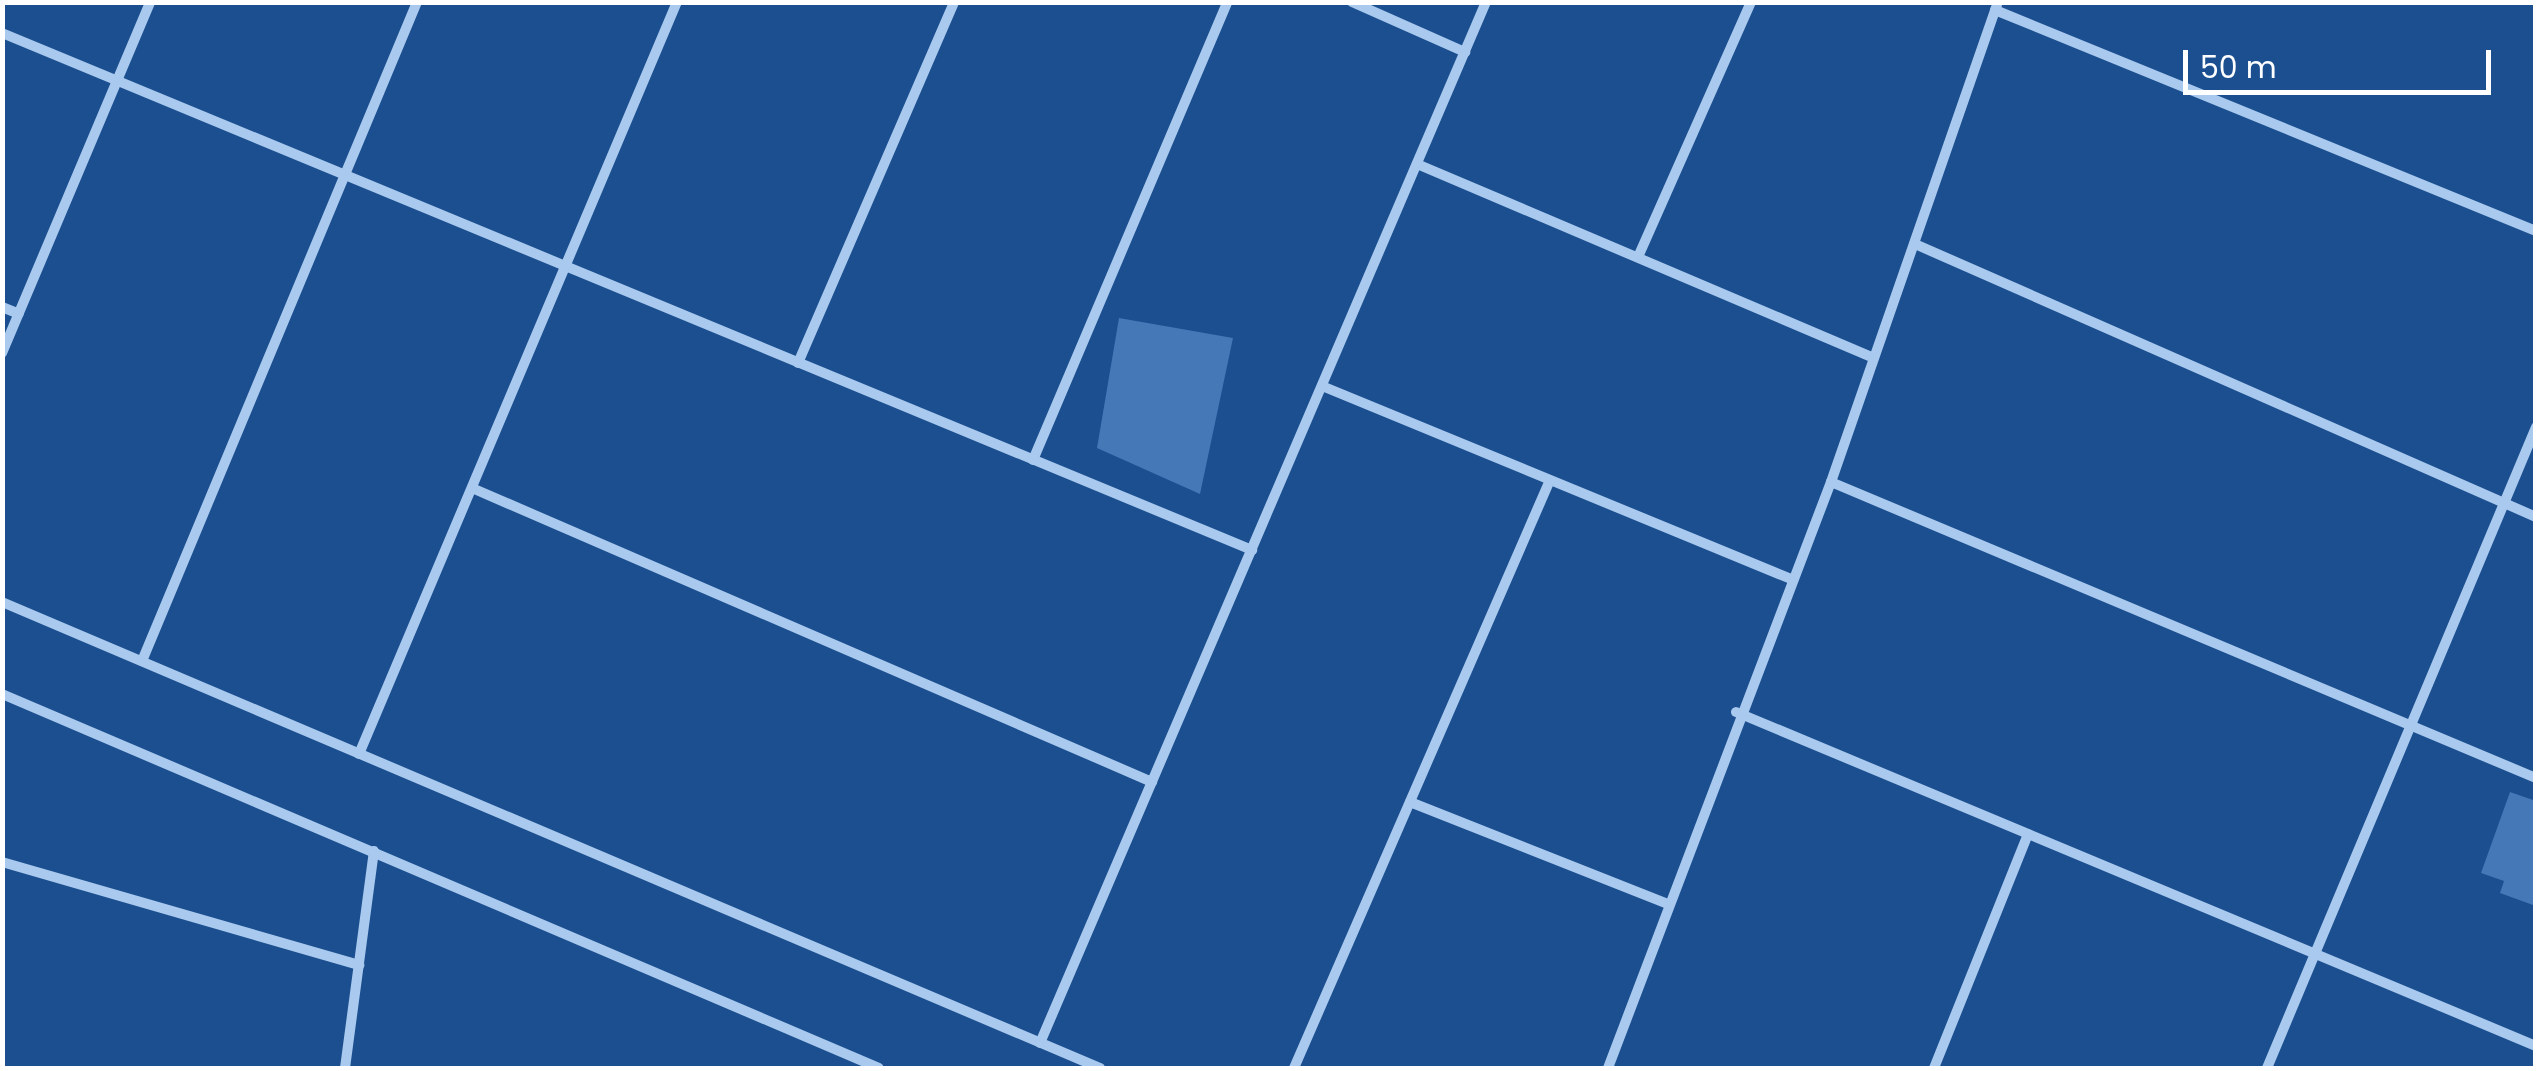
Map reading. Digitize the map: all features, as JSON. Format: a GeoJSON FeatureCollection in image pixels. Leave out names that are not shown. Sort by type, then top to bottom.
{"type":"FeatureCollection","features":[{"type":"Feature","properties":{"kind":"street"},"geometry":{"type":"LineString","coordinates":[[2,354],[150,2]]}},
{"type":"Feature","properties":{"kind":"street"},"geometry":{"type":"LineString","coordinates":[[142,661],[417,2]]}},
{"type":"Feature","properties":{"kind":"street"},"geometry":{"type":"LineString","coordinates":[[359,754],[677,2]]}},
{"type":"Feature","properties":{"kind":"street"},"geometry":{"type":"LineString","coordinates":[[798,363],[954,2]]}},
{"type":"Feature","properties":{"kind":"street"},"geometry":{"type":"LineString","coordinates":[[1033,460],[1228,2]]}},
{"type":"Feature","properties":{"kind":"street"},"geometry":{"type":"LineString","coordinates":[[1352,2],[1465,52]]}},
{"type":"Feature","properties":{"kind":"street"},"geometry":{"type":"LineString","coordinates":[[1040,1043],[1486,2]]}},
{"type":"Feature","properties":{"kind":"street"},"geometry":{"type":"LineString","coordinates":[[1638,257],[1751,2]]}},
{"type":"Feature","properties":{"kind":"street"},"geometry":{"type":"LineString","coordinates":[[1608,1068],[1736,712],[1831,482],[1997,6],[2536,231]]}},
{"type":"Feature","properties":{"kind":"street"},"geometry":{"type":"LineString","coordinates":[[2,32],[1252,550]]}},
{"type":"Feature","properties":{"kind":"street"},"geometry":{"type":"LineString","coordinates":[[1417,164],[1873,358]]}},
{"type":"Feature","properties":{"kind":"street"},"geometry":{"type":"LineString","coordinates":[[1915,244],[2536,517]]}},
{"type":"Feature","properties":{"kind":"street"},"geometry":{"type":"LineString","coordinates":[[2,307],[19,314]]}},
{"type":"Feature","properties":{"kind":"street"},"geometry":{"type":"LineString","coordinates":[[1322,386],[1791,579]]}},
{"type":"Feature","properties":{"kind":"street"},"geometry":{"type":"LineString","coordinates":[[2267,1068],[2536,427]]}},
{"type":"Feature","properties":{"kind":"street"},"geometry":{"type":"LineString","coordinates":[[1294,1068],[1550,480]]}},
{"type":"Feature","properties":{"kind":"street"},"geometry":{"type":"LineString","coordinates":[[1831,482],[2536,778]]}},
{"type":"Feature","properties":{"kind":"street"},"geometry":{"type":"LineString","coordinates":[[472,488],[1152,782]]}},
{"type":"Feature","properties":{"kind":"street"},"geometry":{"type":"LineString","coordinates":[[2,602],[1100,1068]]}},
{"type":"Feature","properties":{"kind":"street"},"geometry":{"type":"LineString","coordinates":[[2,694],[879,1068]]}},
{"type":"Feature","properties":{"kind":"street"},"geometry":{"type":"LineString","coordinates":[[1736,712],[2536,1046]]}},
{"type":"Feature","properties":{"kind":"street"},"geometry":{"type":"LineString","coordinates":[[1410,802],[1668,904]]}},
{"type":"Feature","properties":{"kind":"street"},"geometry":{"type":"LineString","coordinates":[[1934,1068],[2028,834]]}},
{"type":"Feature","properties":{"kind":"street"},"geometry":{"type":"LineString","coordinates":[[345,1068],[374,851]]}},
{"type":"Feature","properties":{"kind":"street"},"geometry":{"type":"LineString","coordinates":[[2,862],[359,965]]}},
{"type":"Feature","properties":{"kind":"building"},"geometry":{"type":"Polygon","coordinates":[[[1119,318],[1233,338],[1200,494],[1097,448],[1119,318]]]}},
{"type":"Feature","properties":{"kind":"building"},"geometry":{"type":"Polygon","coordinates":[[[2510,792],[2536,801],[2533,905],[2500,893],[2504,881],[2481,873],[2510,792]]]}}]}
